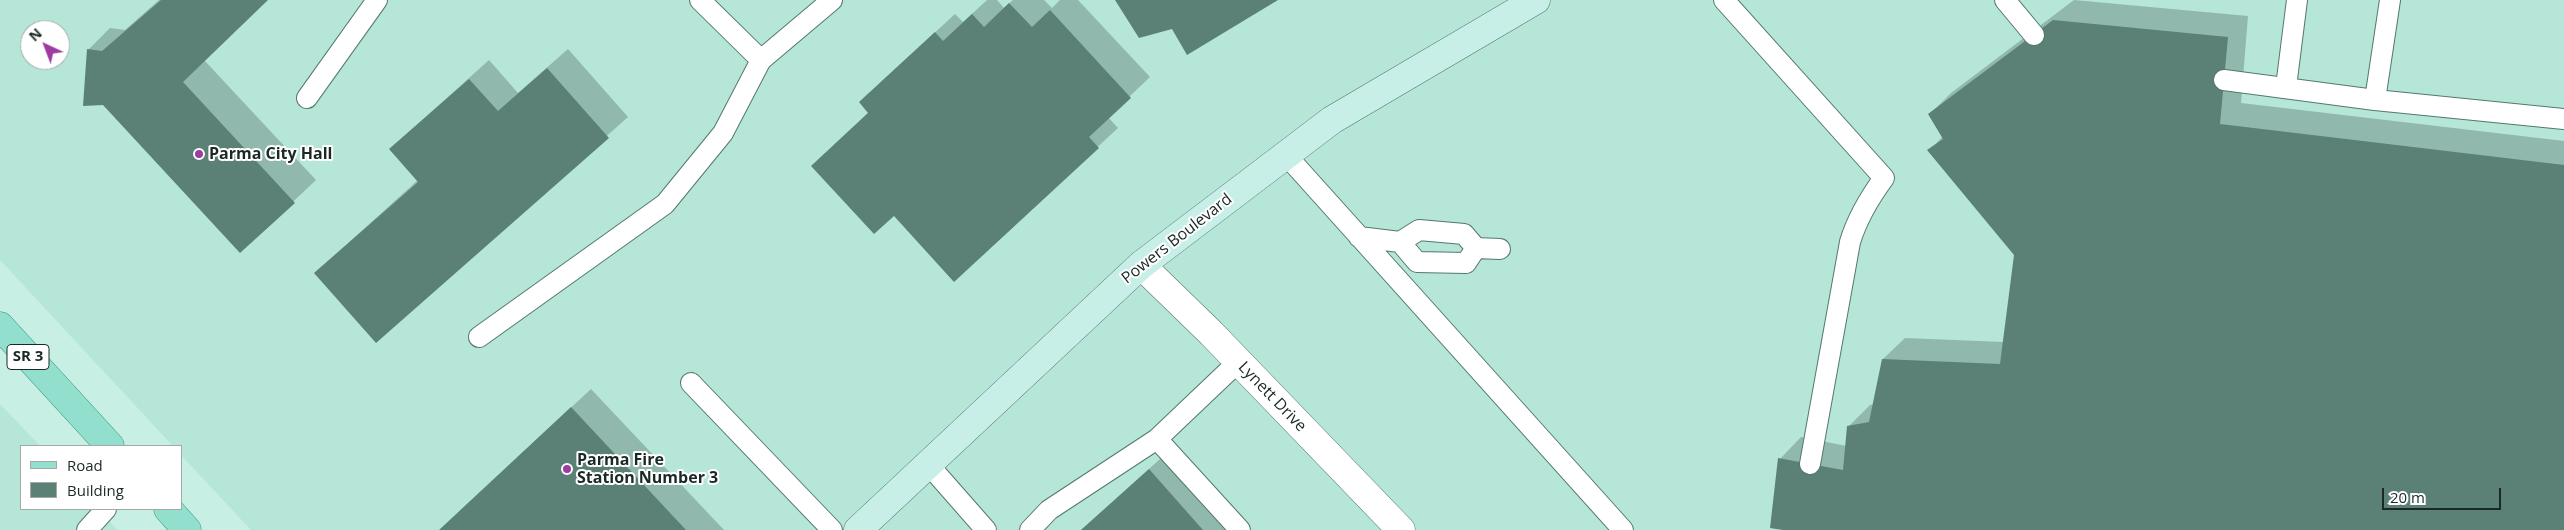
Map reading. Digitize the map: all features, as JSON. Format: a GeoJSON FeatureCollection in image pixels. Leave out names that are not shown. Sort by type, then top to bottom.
{"type":"FeatureCollection","features":[{"type":"Feature","properties":{"kind":"main road","name":"SR 3"},"geometry":{"type":"LineString","coordinates":[[0,326],[109,445]]}},
{"type":"Feature","properties":{"kind":"main road"},"geometry":{"type":"LineString","coordinates":[[169,510],[187,530]]}},
{"type":"Feature","properties":{"kind":"street","name":"Powers Boulevard"},"geometry":{"type":"LineString","coordinates":[[861,529],[1141,265],[1332,120],[1536,0]]}},
{"type":"Feature","properties":{"kind":"street","name":"Lynett Drive"},"geometry":{"type":"LineString","coordinates":[[1141,265],[1401,530]]}},
{"type":"Feature","properties":{"kind":"lane"},"geometry":{"type":"LineString","coordinates":[[307,98],[377,0]]}},
{"type":"Feature","properties":{"kind":"lane"},"geometry":{"type":"LineString","coordinates":[[700,0],[761,60]]}},
{"type":"Feature","properties":{"kind":"lane"},"geometry":{"type":"LineString","coordinates":[[480,337],[665,204],[723,133],[761,60],[832,0]]}},
{"type":"Feature","properties":{"kind":"lane"},"geometry":{"type":"LineString","coordinates":[[1724,0],[1884,178],[1872,196],[1854,230],[1850,242],[1810,464]]}},
{"type":"Feature","properties":{"kind":"lane"},"geometry":{"type":"LineString","coordinates":[[2005,0],[2034,34]]}},
{"type":"Feature","properties":{"kind":"lane"},"geometry":{"type":"LineString","coordinates":[[2286,87],[2297,0]]}},
{"type":"Feature","properties":{"kind":"lane"},"geometry":{"type":"LineString","coordinates":[[2375,100],[2390,0]]}},
{"type":"Feature","properties":{"kind":"lane"},"geometry":{"type":"LineString","coordinates":[[2224,80],[2375,100],[2564,119]]}},
{"type":"Feature","properties":{"kind":"lane"},"geometry":{"type":"LineString","coordinates":[[1286,155],[1623,530]]}},
{"type":"Feature","properties":{"kind":"lane"},"geometry":{"type":"LineString","coordinates":[[1359,237],[1400,242],[1420,230],[1434,231],[1464,234],[1476,248],[1500,249]]}},
{"type":"Feature","properties":{"kind":"lane"},"geometry":{"type":"LineString","coordinates":[[1400,242],[1417,262],[1466,263],[1476,248]]}},
{"type":"Feature","properties":{"kind":"lane"},"geometry":{"type":"LineString","coordinates":[[1030,530],[1049,510],[1157,440],[1238,362]]}},
{"type":"Feature","properties":{"kind":"lane"},"geometry":{"type":"LineString","coordinates":[[691,383],[832,530]]}},
{"type":"Feature","properties":{"kind":"lane"},"geometry":{"type":"LineString","coordinates":[[1157,440],[1240,530]]}},
{"type":"Feature","properties":{"kind":"lane"},"geometry":{"type":"LineString","coordinates":[[928,464],[986,530]]}},
{"type":"Feature","properties":{"kind":"lane"},"geometry":{"type":"LineString","coordinates":[[87,530],[105,510]]}},
{"type":"Feature","properties":{"kind":"shaded area"},"geometry":{"type":"Polygon","coordinates":[[[0,0],[2564,0],[2564,530],[251,530],[182,456],[182,445],[172,445],[0,260],[0,0]]]}},
{"type":"Feature","properties":{"kind":"shaded area"},"geometry":{"type":"Polygon","coordinates":[[[0,404],[39,445],[20,445],[20,510],[99,510],[117,530],[0,530],[0,404]]]}},
{"type":"Feature","properties":{"kind":"building","name":"Parma City Hall"},"geometry":{"type":"Polygon","coordinates":[[[161,0],[268,0],[183,82],[295,203],[240,253],[103,105],[83,106],[87,49],[102,51],[161,0]]]}},
{"type":"Feature","properties":{"kind":"building"},"geometry":{"type":"Polygon","coordinates":[[[1115,0],[1278,0],[1187,55],[1172,29],[1139,38],[1115,0]]]}},
{"type":"Feature","properties":{"kind":"building"},"geometry":{"type":"Polygon","coordinates":[[[1009,3],[1032,27],[1050,10],[1131,98],[1089,137],[1099,148],[954,282],[894,216],[874,234],[811,166],[868,113],[859,102],[935,32],[943,41],[972,14],[984,27],[1009,3]]]}},
{"type":"Feature","properties":{"kind":"building"},"geometry":{"type":"Polygon","coordinates":[[[2053,20],[2228,37],[2220,124],[2564,165],[2564,530],[1783,530],[1770,528],[1778,458],[1843,470],[1847,426],[1869,422],[1882,359],[2000,364],[2014,255],[1927,150],[1943,139],[1928,114],[2053,20]]]}},
{"type":"Feature","properties":{"kind":"building"},"geometry":{"type":"Polygon","coordinates":[[[547,68],[609,138],[376,343],[314,273],[418,182],[389,149],[469,79],[498,111],[547,68]]]}},
{"type":"Feature","properties":{"kind":"building","name":"Parma Fire Station Number 3"},"geometry":{"type":"Polygon","coordinates":[[[571,407],[686,530],[439,530],[571,407]]]}},
{"type":"Feature","properties":{"kind":"building"},"geometry":{"type":"Polygon","coordinates":[[[1149,469],[1203,530],[1081,530],[1149,469]]]}},
{"type":"Feature","properties":{"kind":"place","name":"Parma City Hall"},"geometry":{"type":"Point","coordinates":[199,154]}},
{"type":"Feature","properties":{"kind":"place","name":"Parma Fire Station Number 3"},"geometry":{"type":"Point","coordinates":[567,469]}}]}
